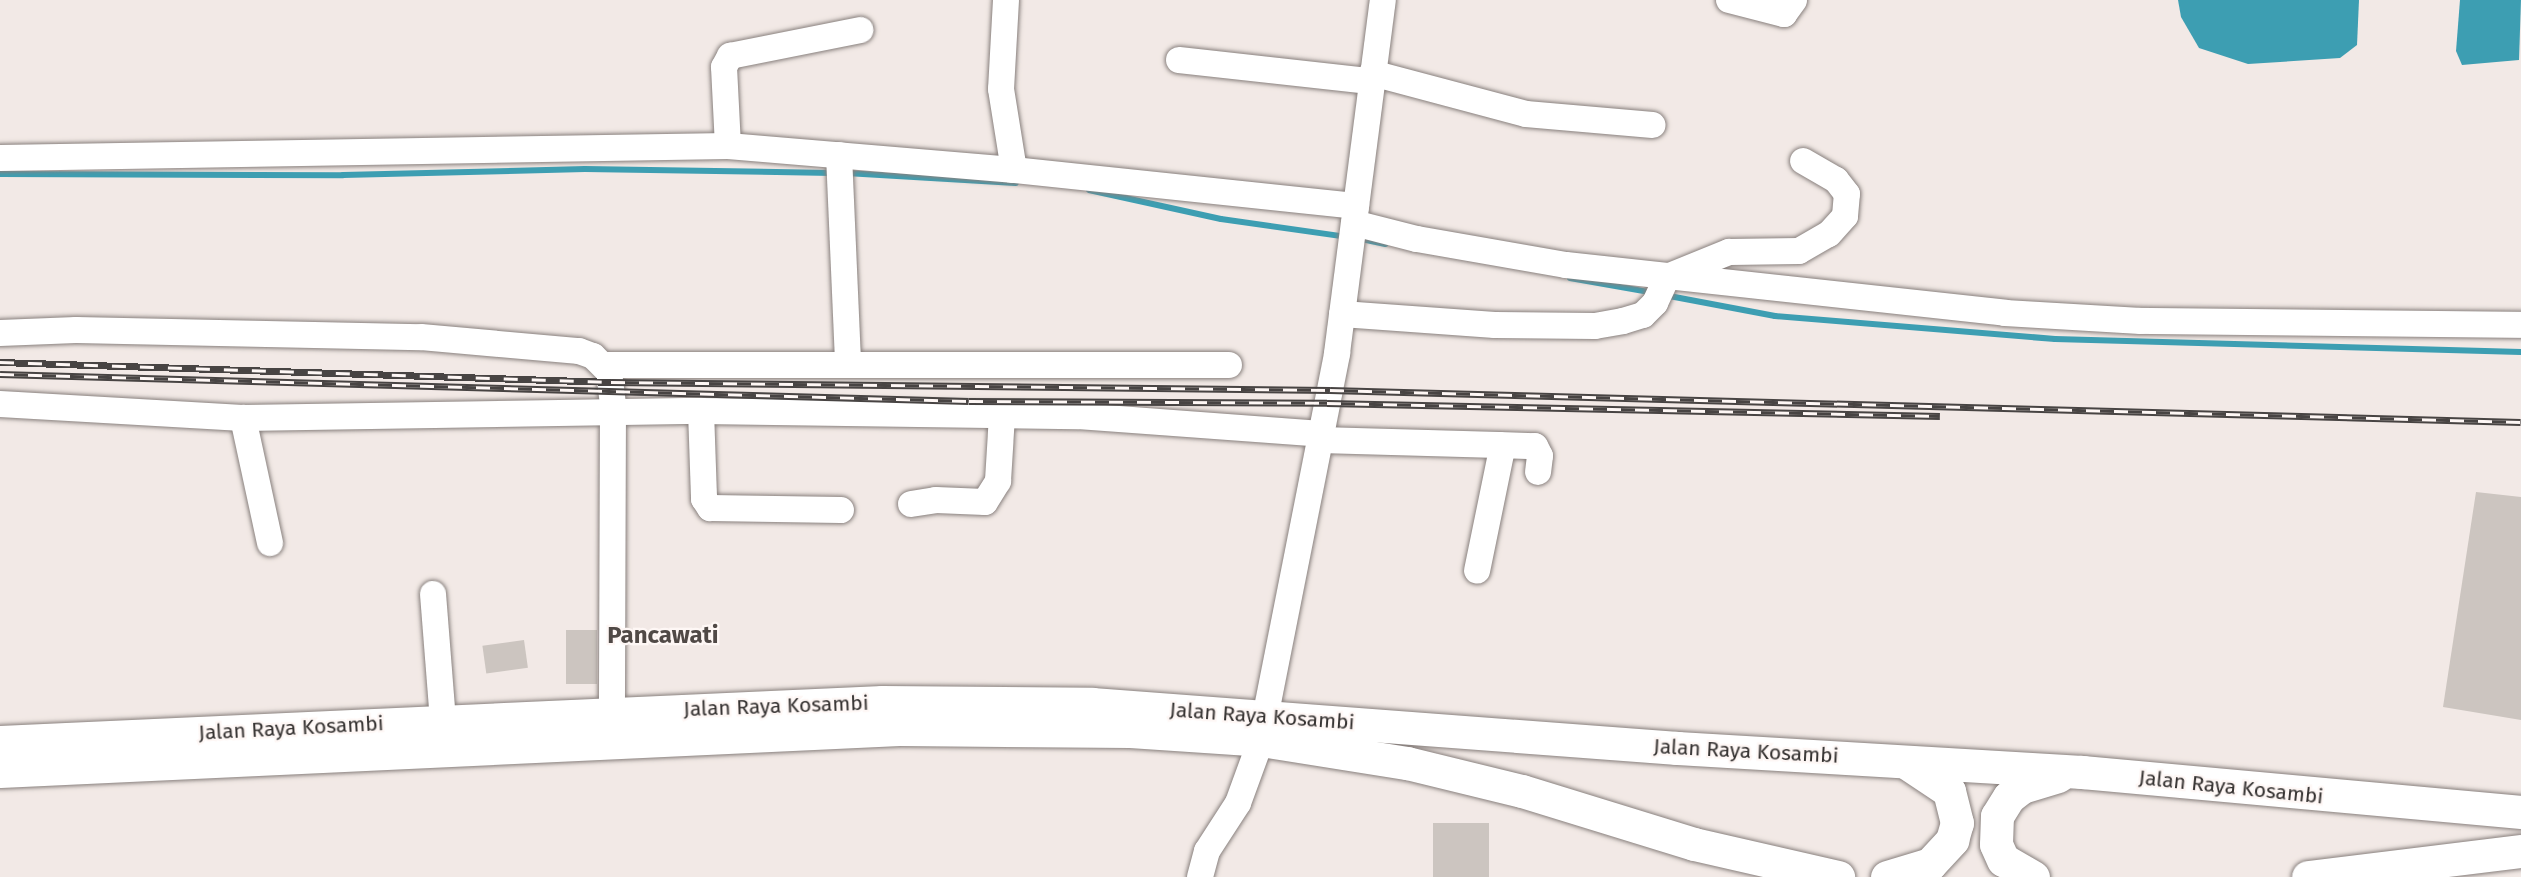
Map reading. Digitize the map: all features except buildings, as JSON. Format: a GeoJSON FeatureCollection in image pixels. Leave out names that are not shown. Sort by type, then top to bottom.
{"type":"FeatureCollection","features":[{"type":"Feature","properties":{"kind":"highway","name":"Jalan Raya Kosambi"},"geometry":{"type":"LineString","coordinates":[[0,771],[459,729],[612,712],[956,702],[1092,704],[1263,729],[1448,772],[1694,844],[1838,877]]}},
{"type":"Feature","properties":{"kind":"highway","name":"Jalan Raya Kosambi"},"geometry":{"type":"LineString","coordinates":[[0,742],[459,729],[1263,729],[2082,772],[2521,812]]}},
{"type":"Feature","properties":{"kind":"highway"},"geometry":{"type":"LineString","coordinates":[[1887,877],[1930,864],[1952,840],[1957,823],[1948,791],[1936,779],[1903,761]]}},
{"type":"Feature","properties":{"kind":"highway"},"geometry":{"type":"LineString","coordinates":[[2033,877],[2003,860],[1996,844],[1997,816],[2009,797],[2022,787],[2082,772]]}},
{"type":"Feature","properties":{"kind":"highway"},"geometry":{"type":"LineString","coordinates":[[2308,877],[2521,851]]}},
{"type":"Feature","properties":{"kind":"street"},"geometry":{"type":"LineString","coordinates":[[1006,0],[1001,89],[1014,170]]}},
{"type":"Feature","properties":{"kind":"street"},"geometry":{"type":"LineString","coordinates":[[1200,877],[1207,851],[1238,803],[1263,729],[1321,437],[1342,314],[1371,77],[1383,0]]}},
{"type":"Feature","properties":{"kind":"street"},"geometry":{"type":"LineString","coordinates":[[1729,0],[1784,14],[1794,0]]}},
{"type":"Feature","properties":{"kind":"street"},"geometry":{"type":"LineString","coordinates":[[728,146],[724,67],[730,56],[860,30]]}},
{"type":"Feature","properties":{"kind":"street"},"geometry":{"type":"LineString","coordinates":[[1179,60],[1371,77],[1526,114],[1653,125]]}},
{"type":"Feature","properties":{"kind":"street"},"geometry":{"type":"LineString","coordinates":[[0,158],[728,146],[839,170],[1014,170],[1354,222],[1417,239],[1566,265],[1661,289],[1762,288],[2005,313],[2141,321],[2521,325]]}},
{"type":"Feature","properties":{"kind":"street"},"geometry":{"type":"LineString","coordinates":[[1342,314],[1495,326],[1595,326],[1643,315],[1661,289],[1729,252],[1799,251],[1813,245],[1845,216],[1847,194],[1824,171],[1803,161]]}},
{"type":"Feature","properties":{"kind":"street"},"geometry":{"type":"LineString","coordinates":[[839,170],[848,362]]}},
{"type":"Feature","properties":{"kind":"street"},"geometry":{"type":"LineString","coordinates":[[1762,288],[1776,251]]}},
{"type":"Feature","properties":{"kind":"street"},"geometry":{"type":"LineString","coordinates":[[0,333],[76,330],[421,338],[579,351],[605,365],[848,362],[1229,365]]}},
{"type":"Feature","properties":{"kind":"street"},"geometry":{"type":"LineString","coordinates":[[605,365],[611,382],[613,412],[612,712]]}},
{"type":"Feature","properties":{"kind":"street"},"geometry":{"type":"LineString","coordinates":[[0,404],[243,418],[701,411],[1078,416],[1321,437],[1535,446],[1540,456],[1538,472]]}},
{"type":"Feature","properties":{"kind":"street"},"geometry":{"type":"LineString","coordinates":[[701,411],[704,499],[710,508],[841,510]]}},
{"type":"Feature","properties":{"kind":"street"},"geometry":{"type":"LineString","coordinates":[[911,504],[936,500],[985,502],[998,481],[1002,415]]}},
{"type":"Feature","properties":{"kind":"street"},"geometry":{"type":"LineString","coordinates":[[243,418],[270,543]]}},
{"type":"Feature","properties":{"kind":"street"},"geometry":{"type":"LineString","coordinates":[[1477,571],[1501,454],[1499,445]]}},
{"type":"Feature","properties":{"kind":"street"},"geometry":{"type":"LineString","coordinates":[[433,594],[459,729]]}},
{"type":"Feature","properties":{"kind":"water"},"geometry":{"type":"Polygon","coordinates":[[[2178,0],[2359,0],[2357,45],[2340,58],[2248,64],[2199,48],[2181,17],[2178,0]]]}},
{"type":"Feature","properties":{"kind":"water"},"geometry":{"type":"Polygon","coordinates":[[[2460,0],[2521,0],[2519,60],[2462,65],[2456,51],[2460,0]]]}},
{"type":"Feature","properties":{"kind":"waterway"},"geometry":{"type":"LineString","coordinates":[[0,174],[343,175],[585,169],[833,173]]}},
{"type":"Feature","properties":{"kind":"waterway"},"geometry":{"type":"LineString","coordinates":[[846,173],[1016,183]]}},
{"type":"Feature","properties":{"kind":"waterway"},"geometry":{"type":"LineString","coordinates":[[1089,190],[1221,219],[1347,237]]}},
{"type":"Feature","properties":{"kind":"waterway"},"geometry":{"type":"LineString","coordinates":[[1357,238],[1385,244]]}},
{"type":"Feature","properties":{"kind":"waterway"},"geometry":{"type":"LineString","coordinates":[[1570,278],[1654,293]]}},
{"type":"Feature","properties":{"kind":"waterway"},"geometry":{"type":"LineString","coordinates":[[1664,295],[1775,316],[2055,339],[2521,352]]}},
{"type":"Feature","properties":{"kind":"railway"},"geometry":{"type":"LineString","coordinates":[[0,362],[611,382],[1330,390],[2521,422]]}},
{"type":"Feature","properties":{"kind":"railway"},"geometry":{"type":"LineString","coordinates":[[0,374],[969,401],[1327,403],[1940,416]]}},
{"type":"Feature","properties":{"kind":"district","name":"Pancawati"},"geometry":{"type":"Point","coordinates":[663,636]}}]}
